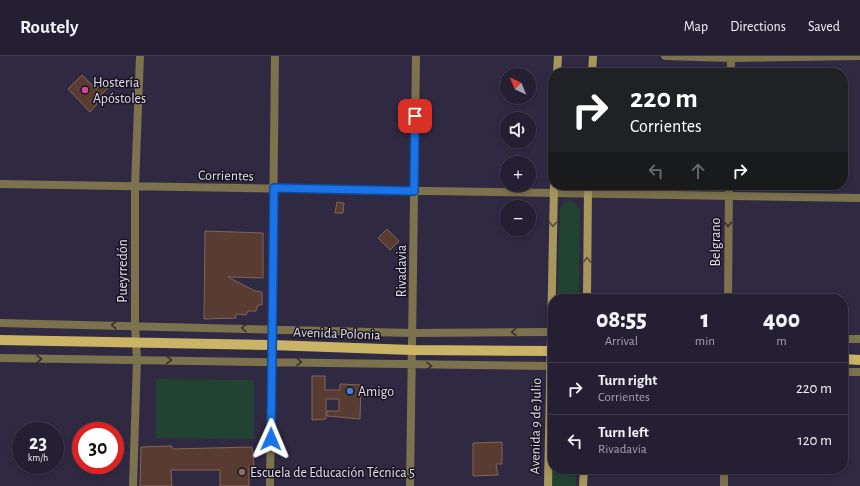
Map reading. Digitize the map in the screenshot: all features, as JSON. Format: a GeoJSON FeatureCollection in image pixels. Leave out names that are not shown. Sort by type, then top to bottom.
{"type":"FeatureCollection","features":[{"type":"Feature","properties":{"kind":"main road"},"geometry":{"type":"LineString","coordinates":[[557,68],[558,56]]}},
{"type":"Feature","properties":{"kind":"main road"},"geometry":{"type":"LineString","coordinates":[[592,68],[593,56]]}},
{"type":"Feature","properties":{"kind":"main road","name":"Avenida 9 de Julio"},"geometry":{"type":"LineString","coordinates":[[552,294],[553,190]]}},
{"type":"Feature","properties":{"kind":"main road"},"geometry":{"type":"LineString","coordinates":[[587,294],[588,190]]}},
{"type":"Feature","properties":{"kind":"main road","name":"Avenida Polonia"},"geometry":{"type":"LineString","coordinates":[[0,340],[272,345],[412,350],[548,351]]}},
{"type":"Feature","properties":{"kind":"main road"},"geometry":{"type":"LineString","coordinates":[[848,359],[860,360]]}},
{"type":"Feature","properties":{"kind":"main road","name":"Avenida 9 de Julio"},"geometry":{"type":"LineString","coordinates":[[548,474],[548,486]]}},
{"type":"Feature","properties":{"kind":"main road"},"geometry":{"type":"LineString","coordinates":[[583,486],[584,474]]}},
{"type":"Feature","properties":{"kind":"street","name":"Pueyrredón"},"geometry":{"type":"LineString","coordinates":[[133,486],[137,359],[135,326],[135,186],[140,56]]}},
{"type":"Feature","properties":{"kind":"street"},"geometry":{"type":"LineString","coordinates":[[270,486],[275,56]]}},
{"type":"Feature","properties":{"kind":"street","name":"Rivadavia"},"geometry":{"type":"LineString","coordinates":[[410,486],[411,366],[414,333],[416,56]]}},
{"type":"Feature","properties":{"kind":"street"},"geometry":{"type":"LineString","coordinates":[[665,56],[860,56]]}},
{"type":"Feature","properties":{"kind":"street"},"geometry":{"type":"LineString","coordinates":[[731,57],[731,68]]}},
{"type":"Feature","properties":{"kind":"street","name":"Corrientes"},"geometry":{"type":"LineString","coordinates":[[0,184],[414,191],[548,189]]}},
{"type":"Feature","properties":{"kind":"street","name":"Corrientes"},"geometry":{"type":"LineString","coordinates":[[608,190],[728,196],[860,198]]}},
{"type":"Feature","properties":{"kind":"street","name":"Belgrano"},"geometry":{"type":"LineString","coordinates":[[728,294],[729,190]]}},
{"type":"Feature","properties":{"kind":"street"},"geometry":{"type":"LineString","coordinates":[[0,322],[414,333],[548,332]]}},
{"type":"Feature","properties":{"kind":"street"},"geometry":{"type":"LineString","coordinates":[[848,338],[860,339]]}},
{"type":"Feature","properties":{"kind":"street"},"geometry":{"type":"LineString","coordinates":[[0,358],[272,361],[411,366],[548,366]]}},
{"type":"Feature","properties":{"kind":"street"},"geometry":{"type":"LineString","coordinates":[[848,372],[860,372]]}},
{"type":"Feature","properties":{"kind":"street"},"geometry":{"type":"LineString","coordinates":[[724,474],[724,486]]}},
{"type":"Feature","properties":{"kind":"green space"},"geometry":{"type":"Polygon","coordinates":[[[566,201],[572,201],[580,209],[579,294],[557,294],[560,208],[566,201]]]}},
{"type":"Feature","properties":{"kind":"green space"},"geometry":{"type":"Polygon","coordinates":[[[156,379],[254,380],[254,439],[156,438],[156,379]]]}},
{"type":"Feature","properties":{"kind":"green space"},"geometry":{"type":"Polygon","coordinates":[[[552,474],[576,474],[576,486],[552,486],[552,474]]]}},
{"type":"Feature","properties":{"kind":"building"},"geometry":{"type":"Polygon","coordinates":[[[82,75],[96,89],[103,82],[108,88],[94,102],[97,104],[90,112],[68,89],[82,75]]]}},
{"type":"Feature","properties":{"kind":"building"},"geometry":{"type":"Polygon","coordinates":[[[337,202],[344,203],[343,213],[335,213],[337,202]]]}},
{"type":"Feature","properties":{"kind":"building"},"geometry":{"type":"Polygon","coordinates":[[[387,229],[399,241],[390,250],[378,238],[387,229]]]}},
{"type":"Feature","properties":{"kind":"building"},"geometry":{"type":"Polygon","coordinates":[[[205,231],[263,233],[263,278],[228,277],[255,291],[262,292],[262,305],[258,305],[256,311],[248,311],[246,315],[236,314],[236,318],[204,319],[205,231]]]}},
{"type":"Feature","properties":{"kind":"building"},"geometry":{"type":"Polygon","coordinates":[[[312,376],[325,376],[325,390],[340,390],[340,384],[361,385],[360,419],[327,416],[327,411],[339,411],[339,399],[326,399],[326,419],[312,420],[312,376]]]}},
{"type":"Feature","properties":{"kind":"building"},"geometry":{"type":"Polygon","coordinates":[[[502,442],[502,464],[496,464],[498,475],[473,476],[473,443],[502,442]]]}},
{"type":"Feature","properties":{"kind":"building"},"geometry":{"type":"Polygon","coordinates":[[[172,446],[172,449],[252,447],[254,466],[249,467],[249,486],[220,486],[220,470],[171,470],[172,486],[140,486],[141,447],[172,446]]]}},
{"type":"Feature","properties":{"kind":"place","name":"Hostería Apóstoles"},"geometry":{"type":"Point","coordinates":[85,90]}},
{"type":"Feature","properties":{"kind":"place","name":"Amigo"},"geometry":{"type":"Point","coordinates":[350,391]}},
{"type":"Feature","properties":{"kind":"place","name":"Escuela de Educación Técnica 5"},"geometry":{"type":"Point","coordinates":[242,472]}},
{"type":"Feature","properties":{"kind":"route"},"geometry":{"type":"LineString","coordinates":[[271,439],[274,188],[414,191],[415,116]]}}]}
